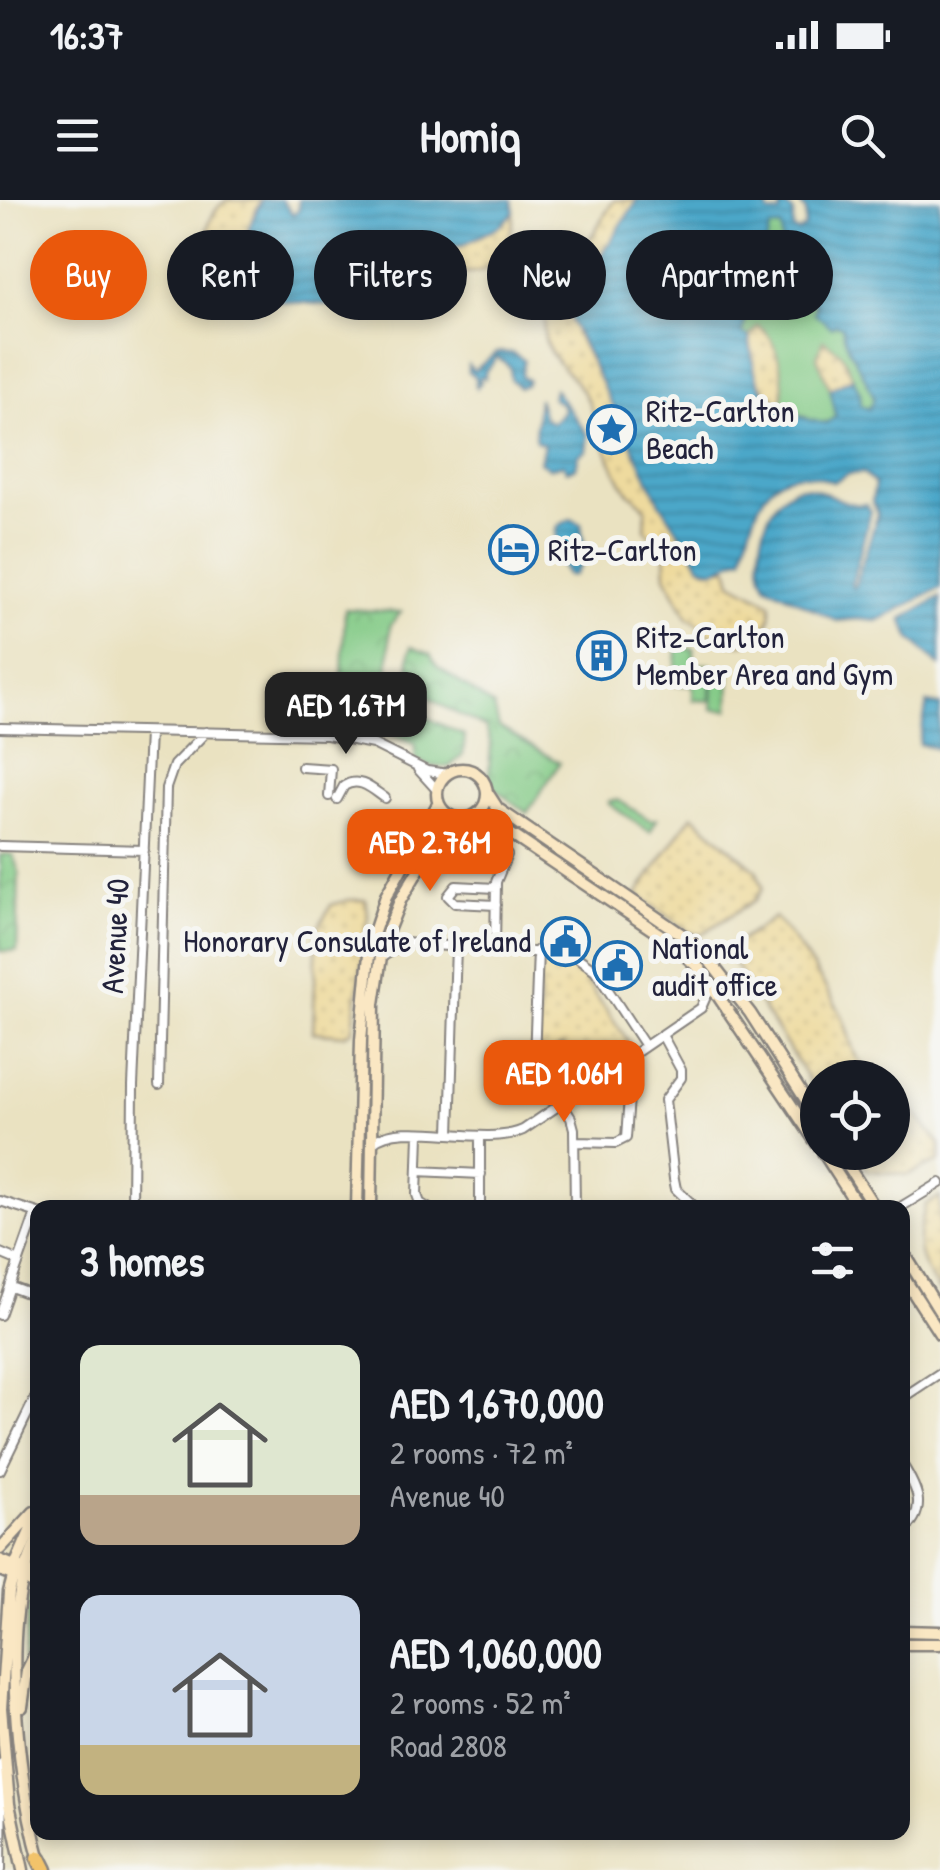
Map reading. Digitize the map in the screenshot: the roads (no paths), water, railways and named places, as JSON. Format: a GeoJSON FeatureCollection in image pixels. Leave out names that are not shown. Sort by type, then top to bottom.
{"type":"FeatureCollection","features":[{"type":"Feature","properties":{"kind":"main road"},"geometry":{"type":"LineString","coordinates":[[356,1200],[360,1040],[370,944],[386,896],[438,804],[437,790],[448,774],[457,770],[472,772],[483,781],[498,809],[696,946],[740,1000],[800,1092]]}},
{"type":"Feature","properties":{"kind":"main road"},"geometry":{"type":"LineString","coordinates":[[371,1200],[374,1004],[386,930],[438,837],[450,825],[482,810],[487,792]]}},
{"type":"Feature","properties":{"kind":"main road"},"geometry":{"type":"LineString","coordinates":[[438,804],[448,815],[494,824],[668,940],[700,969],[800,1117]]}},
{"type":"Feature","properties":{"kind":"main road"},"geometry":{"type":"LineString","coordinates":[[834,1170],[847,1200]]}},
{"type":"Feature","properties":{"kind":"main road"},"geometry":{"type":"LineString","coordinates":[[835,1170],[855,1200]]}},
{"type":"Feature","properties":{"kind":"main road"},"geometry":{"type":"LineString","coordinates":[[850,1170],[869,1200]]}},
{"type":"Feature","properties":{"kind":"main road"},"geometry":{"type":"LineString","coordinates":[[910,1263],[940,1312]]}},
{"type":"Feature","properties":{"kind":"main road"},"geometry":{"type":"LineString","coordinates":[[910,1287],[940,1334]]}},
{"type":"Feature","properties":{"kind":"main road"},"geometry":{"type":"LineString","coordinates":[[0,1549],[30,1518]]}},
{"type":"Feature","properties":{"kind":"main road"},"geometry":{"type":"LineString","coordinates":[[1,1708],[19,1573],[30,1537]]}},
{"type":"Feature","properties":{"kind":"main road"},"geometry":{"type":"LineString","coordinates":[[30,1552],[19,1573],[16,1657],[19,1728],[30,1812]]}},
{"type":"Feature","properties":{"kind":"main road"},"geometry":{"type":"LineString","coordinates":[[0,1560],[30,1581]]}},
{"type":"Feature","properties":{"kind":"main road"},"geometry":{"type":"LineString","coordinates":[[0,1570],[30,1575]]}},
{"type":"Feature","properties":{"kind":"main road"},"geometry":{"type":"LineString","coordinates":[[910,1631],[940,1632]]}},
{"type":"Feature","properties":{"kind":"main road"},"geometry":{"type":"LineString","coordinates":[[910,1644],[940,1644]]}},
{"type":"Feature","properties":{"kind":"main road"},"geometry":{"type":"LineString","coordinates":[[19,1728],[30,1665]]}},
{"type":"Feature","properties":{"kind":"main road"},"geometry":{"type":"LineString","coordinates":[[0,1699],[2,1754],[24,1870]]}},
{"type":"Feature","properties":{"kind":"main road"},"geometry":{"type":"LineString","coordinates":[[37,1840],[43,1866]]}},
{"type":"Feature","properties":{"kind":"street"},"geometry":{"type":"LineString","coordinates":[[0,728],[340,736],[373,744],[427,771],[448,774]]}},
{"type":"Feature","properties":{"kind":"street","name":"Avenue 40"},"geometry":{"type":"LineString","coordinates":[[158,1085],[168,780],[174,765],[206,732]]}},
{"type":"Feature","properties":{"kind":"street","name":"Avenue 40"},"geometry":{"type":"LineString","coordinates":[[131,1200],[149,733]]}},
{"type":"Feature","properties":{"kind":"street"},"geometry":{"type":"LineString","coordinates":[[402,758],[437,790]]}},
{"type":"Feature","properties":{"kind":"street"},"geometry":{"type":"LineString","coordinates":[[302,767],[331,769],[333,798],[350,782],[363,784],[384,798]]}},
{"type":"Feature","properties":{"kind":"street"},"geometry":{"type":"LineString","coordinates":[[0,846],[144,850]]}},
{"type":"Feature","properties":{"kind":"street"},"geometry":{"type":"LineString","coordinates":[[495,948],[496,888],[507,856]]}},
{"type":"Feature","properties":{"kind":"street"},"geometry":{"type":"LineString","coordinates":[[143,870],[163,870]]}},
{"type":"Feature","properties":{"kind":"street"},"geometry":{"type":"LineString","coordinates":[[496,888],[456,886],[448,896],[455,903],[496,905]]}},
{"type":"Feature","properties":{"kind":"street"},"geometry":{"type":"LineString","coordinates":[[386,930],[405,943],[568,953],[595,970],[645,1046]]}},
{"type":"Feature","properties":{"kind":"street"},"geometry":{"type":"LineString","coordinates":[[380,958],[405,943]]}},
{"type":"Feature","properties":{"kind":"street"},"geometry":{"type":"LineString","coordinates":[[450,1134],[456,946]]}},
{"type":"Feature","properties":{"kind":"street"},"geometry":{"type":"LineString","coordinates":[[538,950],[534,1060],[570,1118],[576,1142],[574,1200]]}},
{"type":"Feature","properties":{"kind":"street"},"geometry":{"type":"LineString","coordinates":[[700,969],[708,992],[701,1008]]}},
{"type":"Feature","properties":{"kind":"street"},"geometry":{"type":"LineString","coordinates":[[372,1120],[392,1132],[514,1134],[701,1008],[717,1007],[731,1012]]}},
{"type":"Feature","properties":{"kind":"street"},"geometry":{"type":"LineString","coordinates":[[662,1035],[674,1054],[680,1078],[665,1100],[665,1111],[676,1189],[688,1200]]}},
{"type":"Feature","properties":{"kind":"street"},"geometry":{"type":"LineString","coordinates":[[576,1142],[620,1143],[626,1138],[629,1097],[615,1069]]}},
{"type":"Feature","properties":{"kind":"street"},"geometry":{"type":"LineString","coordinates":[[372,1144],[392,1132]]}},
{"type":"Feature","properties":{"kind":"street"},"geometry":{"type":"LineString","coordinates":[[419,1134],[419,1200]]}},
{"type":"Feature","properties":{"kind":"street"},"geometry":{"type":"LineString","coordinates":[[480,1136],[480,1200]]}},
{"type":"Feature","properties":{"kind":"street"},"geometry":{"type":"LineString","coordinates":[[418,1171],[481,1174]]}},
{"type":"Feature","properties":{"kind":"street"},"geometry":{"type":"LineString","coordinates":[[910,1200],[940,1183]]}},
{"type":"Feature","properties":{"kind":"street"},"geometry":{"type":"LineString","coordinates":[[0,1201],[30,1211]]}},
{"type":"Feature","properties":{"kind":"street"},"geometry":{"type":"LineString","coordinates":[[0,1315],[30,1231]]}},
{"type":"Feature","properties":{"kind":"street"},"geometry":{"type":"LineString","coordinates":[[0,1253],[19,1260]]}},
{"type":"Feature","properties":{"kind":"street"},"geometry":{"type":"LineString","coordinates":[[10,1287],[30,1294]]}},
{"type":"Feature","properties":{"kind":"street"},"geometry":{"type":"LineString","coordinates":[[910,1393],[938,1376]]}},
{"type":"Feature","properties":{"kind":"street"},"geometry":{"type":"LineString","coordinates":[[0,1470],[30,1408]]}},
{"type":"Feature","properties":{"kind":"street"},"geometry":{"type":"LineString","coordinates":[[910,1477],[920,1500],[910,1525]]}},
{"type":"Feature","properties":{"kind":"street"},"geometry":{"type":"LineString","coordinates":[[1,1870],[2,1754]]}},
{"type":"Feature","properties":{"kind":"water"},"geometry":{"type":"Polygon","coordinates":[[[262,200],[282,200],[293,215],[299,210],[298,200],[512,200],[514,212],[501,225],[467,242],[467,230],[314,230],[314,304],[294,302],[294,230],[249,230],[262,200]]]}},
{"type":"Feature","properties":{"kind":"water"},"geometry":{"type":"Polygon","coordinates":[[[637,200],[766,200],[769,213],[780,214],[781,204],[793,211],[795,230],[626,230],[626,320],[745,320],[742,333],[749,337],[754,367],[764,391],[788,411],[827,423],[836,416],[830,389],[853,378],[861,406],[869,409],[874,399],[842,326],[831,327],[822,320],[833,320],[833,230],[801,230],[805,227],[806,212],[798,200],[940,200],[940,588],[877,621],[837,621],[767,585],[760,561],[769,516],[786,493],[806,487],[848,503],[866,504],[871,511],[851,586],[854,588],[878,514],[872,501],[875,484],[864,473],[848,474],[833,482],[811,475],[780,480],[760,504],[743,557],[712,570],[699,564],[659,501],[570,320],[606,320],[606,248],[637,200]]]}},
{"type":"Feature","properties":{"kind":"water"},"geometry":{"type":"Polygon","coordinates":[[[497,352],[513,353],[524,360],[521,377],[528,380],[526,385],[519,387],[511,380],[510,367],[497,357],[476,388],[468,365],[474,371],[497,352]]]}},
{"type":"Feature","properties":{"kind":"water"},"geometry":{"type":"Polygon","coordinates":[[[554,389],[588,435],[586,451],[579,455],[576,467],[567,471],[563,464],[549,468],[540,462],[544,444],[535,437],[538,398],[544,418],[552,423],[564,411],[552,398],[554,389]]]}},
{"type":"Feature","properties":{"kind":"water"},"geometry":{"type":"Polygon","coordinates":[[[571,519],[581,524],[584,546],[577,551],[582,564],[574,575],[567,575],[556,538],[558,526],[571,519]]]}},
{"type":"Feature","properties":{"kind":"water"},"geometry":{"type":"Polygon","coordinates":[[[940,597],[940,666],[911,639],[902,619],[940,597]]]}},
{"type":"Feature","properties":{"kind":"water"},"geometry":{"type":"Polygon","coordinates":[[[927,703],[940,705],[938,749],[919,744],[927,703]]]}},
{"type":"Feature","properties":{"kind":"place","name":"Ritz-Carlton Beach"},"geometry":{"type":"Point","coordinates":[611,429]}},
{"type":"Feature","properties":{"kind":"place","name":"Ritz-Carlton"},"geometry":{"type":"Point","coordinates":[513,550]}},
{"type":"Feature","properties":{"kind":"place","name":"Ritz-Carlton Member Area and Gym"},"geometry":{"type":"Point","coordinates":[601,655]}},
{"type":"Feature","properties":{"kind":"place","name":"Honorary Consulate of Ireland"},"geometry":{"type":"Point","coordinates":[566,941]}},
{"type":"Feature","properties":{"kind":"place","name":"National audit office"},"geometry":{"type":"Point","coordinates":[617,966]}}]}
